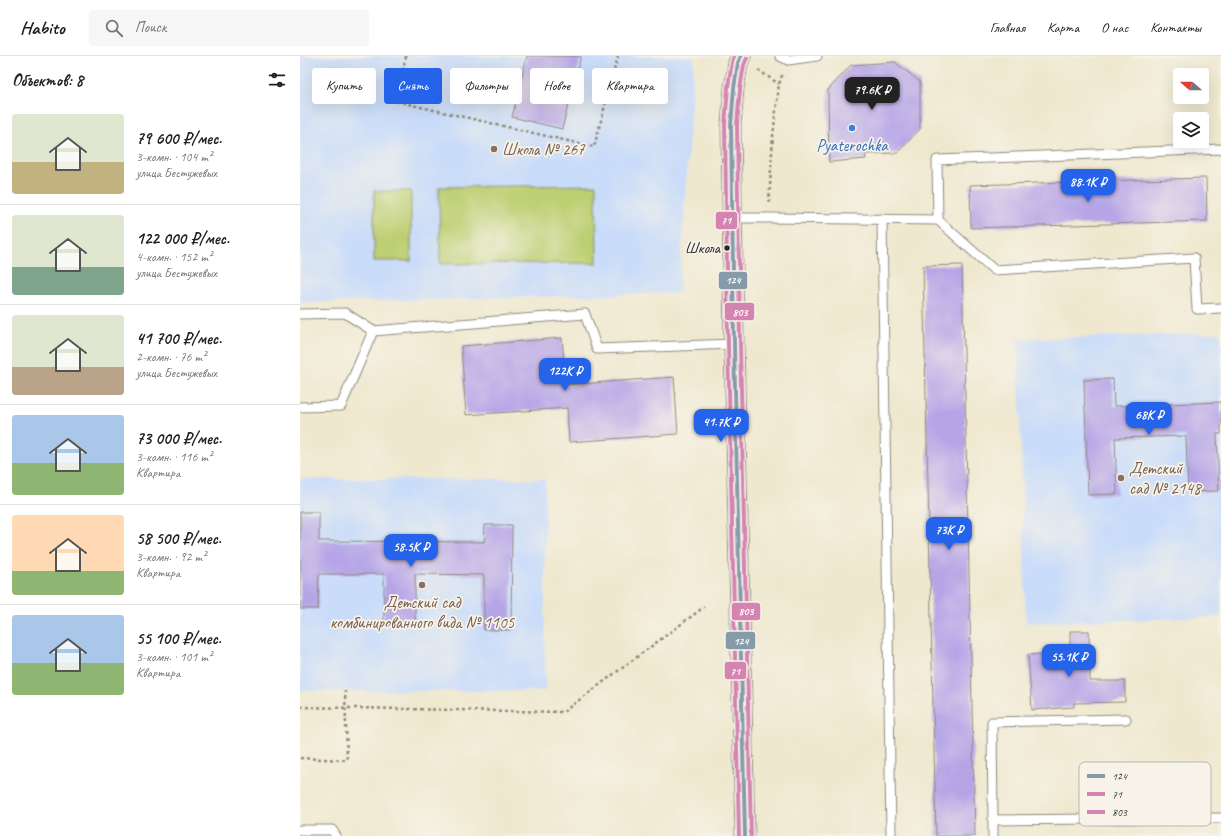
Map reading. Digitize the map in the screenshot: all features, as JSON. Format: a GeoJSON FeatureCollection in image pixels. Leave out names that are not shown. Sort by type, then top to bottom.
{"type":"FeatureCollection","features":[{"type":"Feature","properties":{"kind":"street"},"geometry":{"type":"LineString","coordinates":[[740,56],[734,88],[731,125],[734,344],[745,836]]}},
{"type":"Feature","properties":{"kind":"lane"},"geometry":{"type":"LineString","coordinates":[[784,58],[817,56]]}},
{"type":"Feature","properties":{"kind":"lane"},"geometry":{"type":"LineString","coordinates":[[938,220],[937,160],[1221,149]]}},
{"type":"Feature","properties":{"kind":"lane"},"geometry":{"type":"LineString","coordinates":[[732,218],[938,220],[994,270],[1194,258],[1197,309],[1221,308]]}},
{"type":"Feature","properties":{"kind":"lane"},"geometry":{"type":"LineString","coordinates":[[882,219],[891,836]]}},
{"type":"Feature","properties":{"kind":"lane"},"geometry":{"type":"LineString","coordinates":[[300,314],[345,313],[373,331],[585,314],[597,349],[734,344]]}},
{"type":"Feature","properties":{"kind":"lane"},"geometry":{"type":"LineString","coordinates":[[300,407],[341,406],[373,331]]}},
{"type":"Feature","properties":{"kind":"lane"},"geometry":{"type":"LineString","coordinates":[[993,836],[992,722],[1126,720]]}},
{"type":"Feature","properties":{"kind":"lane"},"geometry":{"type":"LineString","coordinates":[[1211,818],[1221,818]]}},
{"type":"Feature","properties":{"kind":"lane"},"geometry":{"type":"LineString","coordinates":[[993,820],[1079,819]]}},
{"type":"Feature","properties":{"kind":"lane"},"geometry":{"type":"LineString","coordinates":[[300,830],[332,830],[336,836]]}},
{"type":"Feature","properties":{"kind":"path"},"geometry":{"type":"LineString","coordinates":[[406,56],[395,101],[594,148],[618,56]]}},
{"type":"Feature","properties":{"kind":"path"},"geometry":{"type":"LineString","coordinates":[[769,218],[773,136],[779,84],[784,58]]}},
{"type":"Feature","properties":{"kind":"path"},"geometry":{"type":"LineString","coordinates":[[758,70],[779,84]]}},
{"type":"Feature","properties":{"kind":"path"},"geometry":{"type":"LineString","coordinates":[[300,707],[564,712],[704,607]]}},
{"type":"Feature","properties":{"kind":"path"},"geometry":{"type":"LineString","coordinates":[[300,758],[347,760],[345,691]]}},
{"type":"Feature","properties":{"kind":"shaded area","name":"Школа № 267"},"geometry":{"type":"Polygon","coordinates":[[[300,56],[694,56],[679,293],[300,303],[300,56]]]}},
{"type":"Feature","properties":{"kind":"shaded area","name":"Детский сад № 2148"},"geometry":{"type":"Polygon","coordinates":[[[1221,333],[1221,617],[1026,623],[1018,339],[1221,333]]]}},
{"type":"Feature","properties":{"kind":"shaded area","name":"Детский сад комбинированного вида № 1105"},"geometry":{"type":"Polygon","coordinates":[[[300,479],[545,479],[545,691],[300,691],[300,479]]]}},
{"type":"Feature","properties":{"kind":"green space"},"geometry":{"type":"Polygon","coordinates":[[[596,185],[597,263],[440,264],[439,187],[596,185]]]}},
{"type":"Feature","properties":{"kind":"green space"},"geometry":{"type":"Polygon","coordinates":[[[374,191],[411,191],[411,261],[374,261],[374,191]]]}},
{"type":"Feature","properties":{"kind":"building"},"geometry":{"type":"Polygon","coordinates":[[[527,56],[581,56],[578,68],[530,68],[530,104],[569,104],[562,129],[512,117],[515,104],[522,104],[522,76],[527,56]]]}},
{"type":"Feature","properties":{"kind":"building"},"geometry":{"type":"Polygon","coordinates":[[[895,62],[920,82],[920,129],[897,153],[865,154],[866,159],[829,162],[828,90],[851,65],[895,62]]]}},
{"type":"Feature","properties":{"kind":"building"},"geometry":{"type":"Polygon","coordinates":[[[1206,178],[1207,221],[971,228],[970,185],[1206,178]]]}},
{"type":"Feature","properties":{"kind":"building"},"geometry":{"type":"Polygon","coordinates":[[[962,265],[975,836],[936,836],[923,266],[962,265]]]}},
{"type":"Feature","properties":{"kind":"building"},"geometry":{"type":"Polygon","coordinates":[[[562,338],[566,385],[674,377],[678,434],[569,442],[567,408],[466,415],[461,346],[562,338]]]}},
{"type":"Feature","properties":{"kind":"building"},"geometry":{"type":"Polygon","coordinates":[[[1113,379],[1114,406],[1221,402],[1221,434],[1217,434],[1219,491],[1188,492],[1186,436],[1115,438],[1117,494],[1088,495],[1084,380],[1113,379]]]}},
{"type":"Feature","properties":{"kind":"building"},"geometry":{"type":"Polygon","coordinates":[[[300,512],[319,512],[319,541],[484,542],[485,525],[512,525],[511,630],[484,630],[484,575],[415,574],[415,624],[384,624],[384,574],[319,574],[318,609],[300,609],[300,512]]]}},
{"type":"Feature","properties":{"kind":"building"},"geometry":{"type":"Polygon","coordinates":[[[1070,631],[1089,631],[1090,681],[1125,681],[1125,702],[1074,703],[1074,707],[1032,710],[1028,655],[1070,652],[1070,631]]]}},
{"type":"Feature","properties":{"kind":"transit line","name":"71"},"geometry":{"type":"LineString","coordinates":[[734,56],[728,87],[725,125],[728,344],[739,836]]}},
{"type":"Feature","properties":{"kind":"transit line","name":"124"},"geometry":{"type":"LineString","coordinates":[[741,56],[738,63],[734,88],[731,125],[734,344],[745,836]]}},
{"type":"Feature","properties":{"kind":"transit line","name":"803"},"geometry":{"type":"LineString","coordinates":[[747,58],[744,65],[740,89],[737,125],[740,344],[751,836]]}},
{"type":"Feature","properties":{"kind":"place","name":"Pyaterochka"},"geometry":{"type":"Point","coordinates":[852,128]}},
{"type":"Feature","properties":{"kind":"place","name":"Школа № 267"},"geometry":{"type":"Point","coordinates":[494,149]}},
{"type":"Feature","properties":{"kind":"place","name":"Школа"},"geometry":{"type":"Point","coordinates":[727,248]}},
{"type":"Feature","properties":{"kind":"place","name":"Детский сад № 2148"},"geometry":{"type":"Point","coordinates":[1121,478]}},
{"type":"Feature","properties":{"kind":"place","name":"Детский сад комбинированного вида № 1105"},"geometry":{"type":"Point","coordinates":[422,585]}}]}
